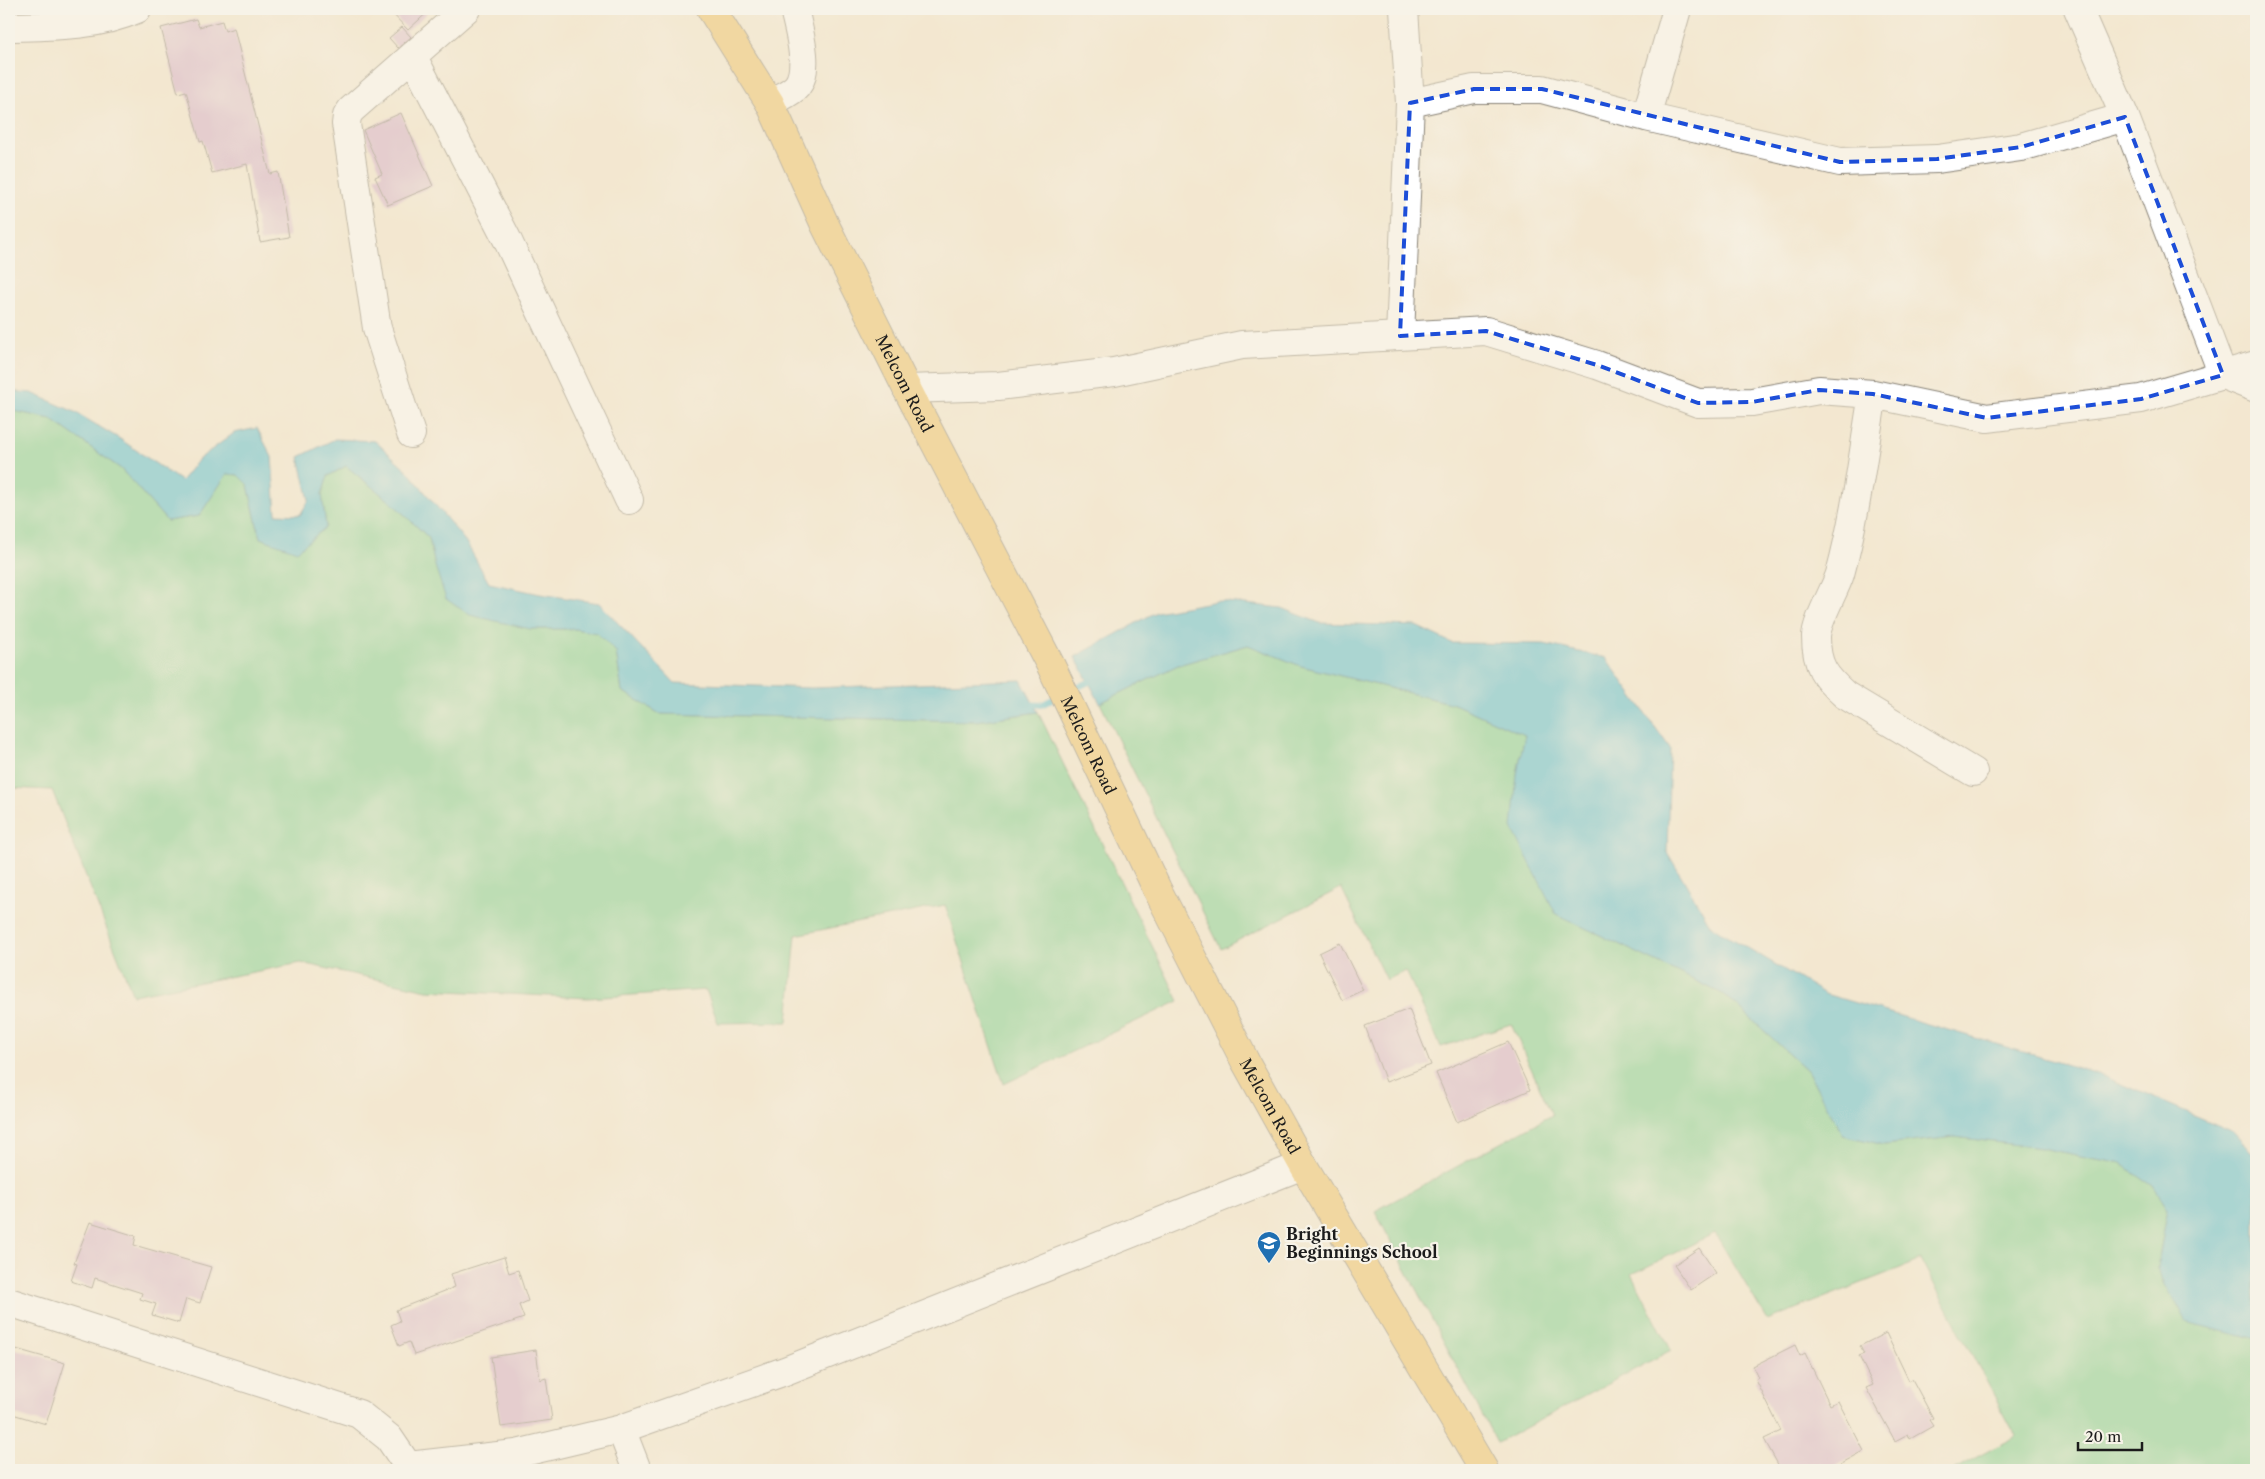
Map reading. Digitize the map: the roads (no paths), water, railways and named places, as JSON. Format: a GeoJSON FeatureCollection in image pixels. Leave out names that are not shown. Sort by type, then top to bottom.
{"type":"FeatureCollection","features":[{"type":"Feature","properties":{"kind":"main road","name":"Melcom Road"},"geometry":{"type":"LineString","coordinates":[[711,9],[770,103],[826,225],[907,389],[1051,666],[1166,906],[1245,1061],[1303,1166],[1484,1470]]}},
{"type":"Feature","properties":{"kind":"street"},"geometry":{"type":"LineString","coordinates":[[9,27],[69,26],[99,21],[137,9]]}},
{"type":"Feature","properties":{"kind":"street"},"geometry":{"type":"LineString","coordinates":[[411,434],[377,328],[346,124],[347,116],[351,110],[466,9]]}},
{"type":"Feature","properties":{"kind":"street"},"geometry":{"type":"LineString","coordinates":[[770,103],[797,85],[801,73],[804,54],[794,9]]}},
{"type":"Feature","properties":{"kind":"street"},"geometry":{"type":"LineString","coordinates":[[1400,336],[1410,103],[1404,9]]}},
{"type":"Feature","properties":{"kind":"street"},"geometry":{"type":"LineString","coordinates":[[1646,117],[1677,9]]}},
{"type":"Feature","properties":{"kind":"street"},"geometry":{"type":"LineString","coordinates":[[2078,9],[2125,117],[2223,375],[2256,388]]}},
{"type":"Feature","properties":{"kind":"street"},"geometry":{"type":"LineString","coordinates":[[413,57],[507,239],[629,500]]}},
{"type":"Feature","properties":{"kind":"street"},"geometry":{"type":"LineString","coordinates":[[1410,103],[1474,89],[1542,89],[1646,117],[1840,162],[1937,159],[2021,147],[2125,117]]}},
{"type":"Feature","properties":{"kind":"street"},"geometry":{"type":"LineString","coordinates":[[907,389],[998,386],[1114,372],[1242,345],[1486,331],[1597,365],[1698,403],[1752,402],[1819,390],[1873,394],[1987,418],[2141,399],[2256,365]]}},
{"type":"Feature","properties":{"kind":"street"},"geometry":{"type":"LineString","coordinates":[[1873,394],[1855,502],[1840,575],[1816,635],[1819,664],[1827,679],[1845,695],[1973,772]]}},
{"type":"Feature","properties":{"kind":"street"},"geometry":{"type":"LineString","coordinates":[[9,1302],[359,1414],[388,1438],[408,1468],[516,1454],[621,1429],[785,1371],[1303,1166]]}},
{"type":"Feature","properties":{"kind":"street"},"geometry":{"type":"LineString","coordinates":[[621,1429],[637,1470]]}},
{"type":"Feature","properties":{"kind":"water"},"geometry":{"type":"Polygon","coordinates":[[[9,391],[32,393],[75,412],[120,439],[181,481],[199,459],[234,433],[257,428],[272,457],[276,514],[300,515],[309,500],[299,457],[335,439],[375,441],[406,469],[466,542],[489,583],[540,594],[599,603],[675,683],[812,688],[1021,680],[1038,712],[976,721],[660,714],[622,691],[616,652],[597,633],[575,629],[530,629],[470,615],[446,599],[435,566],[429,538],[392,503],[346,466],[328,476],[322,494],[326,527],[297,551],[260,538],[248,485],[238,475],[227,474],[199,516],[167,521],[121,469],[51,419],[9,410],[9,391]]]}},
{"type":"Feature","properties":{"kind":"water"},"geometry":{"type":"Polygon","coordinates":[[[1217,601],[1282,608],[1320,623],[1416,626],[1452,643],[1544,644],[1606,658],[1670,748],[1667,852],[1711,926],[1825,994],[2095,1073],[2234,1132],[2256,1157],[2256,1337],[2245,1337],[2186,1322],[2157,1269],[2168,1209],[2153,1186],[2122,1164],[2041,1148],[1955,1137],[1884,1145],[1843,1135],[1807,1070],[1725,995],[1556,914],[1512,828],[1517,774],[1525,735],[1454,704],[1301,666],[1248,645],[1178,665],[1100,703],[1075,657],[1156,612],[1217,601]]]}},
{"type":"Feature","properties":{"kind":"waterway"},"geometry":{"type":"LineString","coordinates":[[1070,691],[1095,679]]}},
{"type":"Feature","properties":{"kind":"waterway"},"geometry":{"type":"LineString","coordinates":[[1026,704],[1041,705],[1059,696]]}},
{"type":"Feature","properties":{"kind":"place","name":"Bright Beginnings School"},"geometry":{"type":"Point","coordinates":[1269,1264]}}]}
